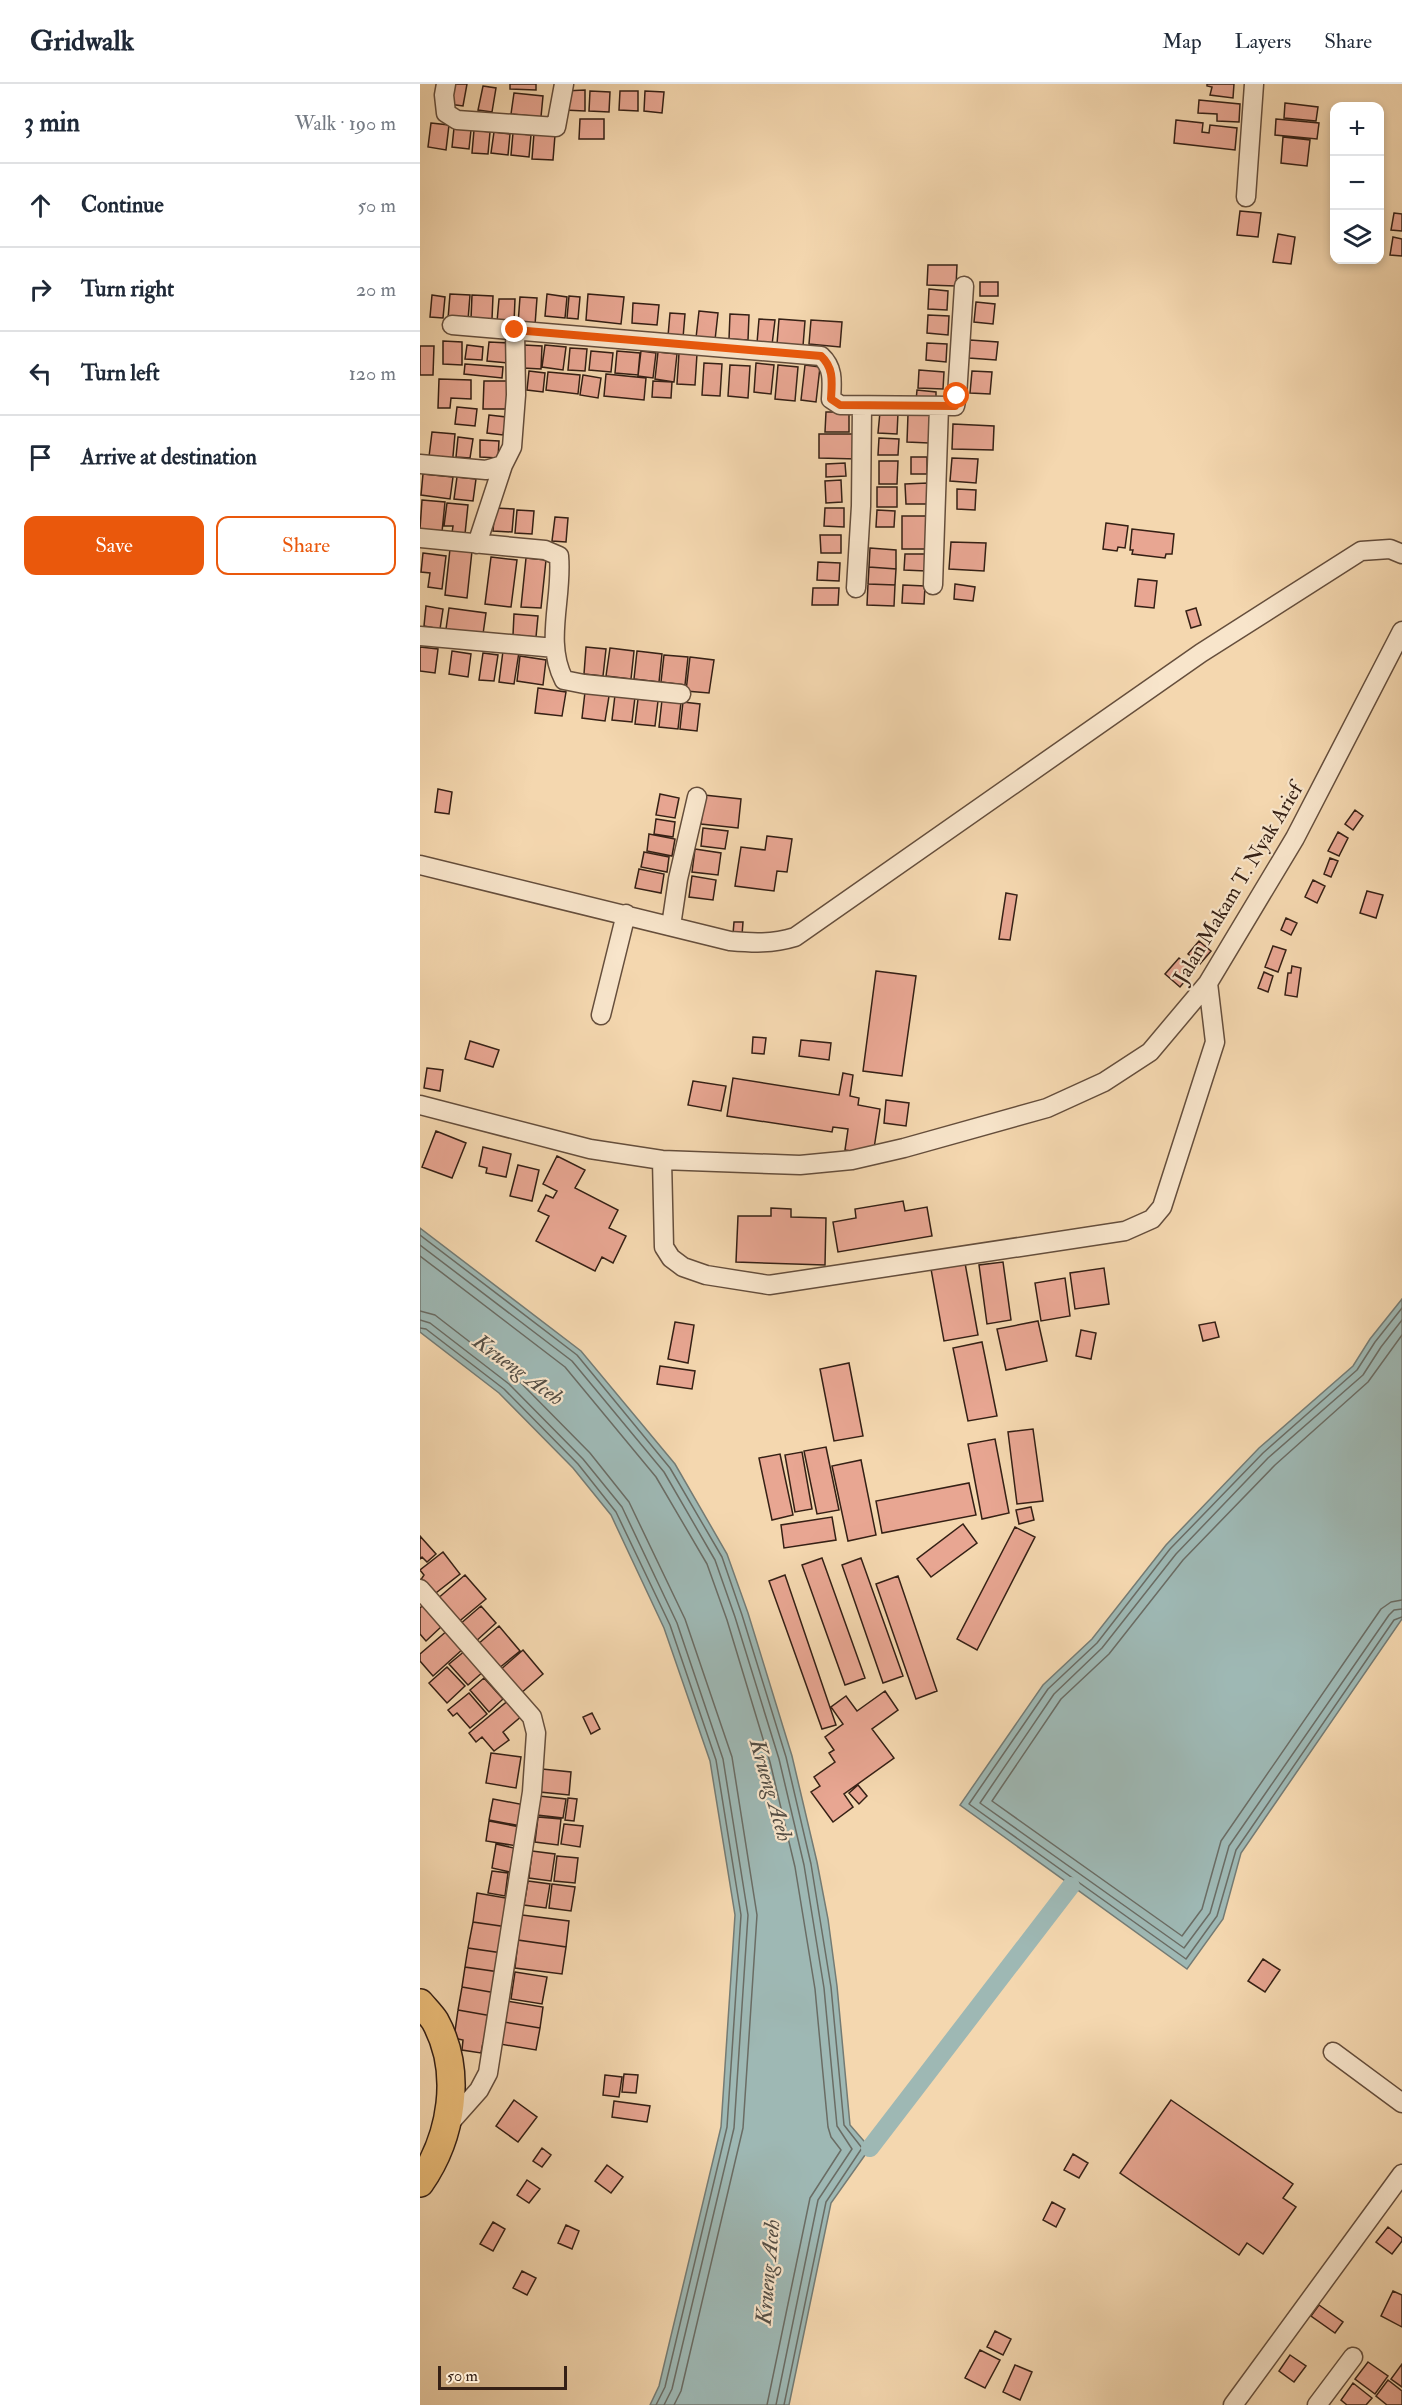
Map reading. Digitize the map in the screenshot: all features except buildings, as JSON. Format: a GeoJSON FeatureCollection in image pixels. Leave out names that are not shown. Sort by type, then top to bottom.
{"type":"FeatureCollection","features":[{"type":"Feature","properties":{"kind":"highway"},"geometry":{"type":"LineString","coordinates":[[420,2003],[435,2021],[448,2060],[452,2100],[446,2127],[428,2173],[420,2184]]}},
{"type":"Feature","properties":{"kind":"street"},"geometry":{"type":"LineString","coordinates":[[446,84],[444,95],[446,113],[457,120],[556,127],[564,84]]}},
{"type":"Feature","properties":{"kind":"street"},"geometry":{"type":"LineString","coordinates":[[1246,197],[1254,84]]}},
{"type":"Feature","properties":{"kind":"street"},"geometry":{"type":"LineString","coordinates":[[452,325],[821,356],[828,362],[832,374],[831,399],[840,405],[955,406],[964,286]]}},
{"type":"Feature","properties":{"kind":"street"},"geometry":{"type":"LineString","coordinates":[[477,544],[502,465],[512,447],[516,394],[515,330]]}},
{"type":"Feature","properties":{"kind":"street"},"geometry":{"type":"LineString","coordinates":[[856,588],[861,506],[862,406]]}},
{"type":"Feature","properties":{"kind":"street"},"geometry":{"type":"LineString","coordinates":[[933,585],[939,406]]}},
{"type":"Feature","properties":{"kind":"street"},"geometry":{"type":"LineString","coordinates":[[420,464],[486,470],[502,465]]}},
{"type":"Feature","properties":{"kind":"street"},"geometry":{"type":"LineString","coordinates":[[420,538],[545,550],[559,556],[555,648],[558,670],[564,680],[681,694]]}},
{"type":"Feature","properties":{"kind":"street"},"geometry":{"type":"LineString","coordinates":[[420,864],[730,941],[761,944],[775,943],[795,937],[1201,653],[1361,551],[1390,549],[1402,554]]}},
{"type":"Feature","properties":{"kind":"street","name":"Jalan Makam T. Nyak Arief"},"geometry":{"type":"LineString","coordinates":[[420,1105],[590,1149],[662,1160],[800,1165],[852,1160],[904,1148],[1047,1108],[1104,1083],[1150,1052],[1208,983],[1295,838],[1402,631]]}},
{"type":"Feature","properties":{"kind":"street"},"geometry":{"type":"LineString","coordinates":[[420,636],[555,648]]}},
{"type":"Feature","properties":{"kind":"street"},"geometry":{"type":"LineString","coordinates":[[671,926],[678,879],[696,797]]}},
{"type":"Feature","properties":{"kind":"street"},"geometry":{"type":"LineString","coordinates":[[601,1015],[626,914]]}},
{"type":"Feature","properties":{"kind":"street"},"geometry":{"type":"LineString","coordinates":[[662,1160],[664,1247],[671,1258],[683,1267],[706,1275],[769,1285],[1125,1231],[1152,1220],[1162,1207],[1215,1042],[1208,983]]}},
{"type":"Feature","properties":{"kind":"street"},"geometry":{"type":"LineString","coordinates":[[420,1589],[532,1717],[536,1733],[532,1792],[489,2073],[479,2090],[446,2127]]}},
{"type":"Feature","properties":{"kind":"street"},"geometry":{"type":"LineString","coordinates":[[1333,2052],[1402,2103]]}},
{"type":"Feature","properties":{"kind":"street"},"geometry":{"type":"LineString","coordinates":[[1233,2405],[1402,2174]]}},
{"type":"Feature","properties":{"kind":"street"},"geometry":{"type":"LineString","coordinates":[[1317,2405],[1353,2357]]}},
{"type":"Feature","properties":{"kind":"water","name":"Krueng Aceh"},"geometry":{"type":"Polygon","coordinates":[[[420,1228],[581,1351],[675,1464],[727,1554],[748,1613],[792,1756],[817,1862],[837,1986],[850,2125],[870,2148],[831,2203],[789,2405],[650,2405],[659,2386],[721,2127],[735,1915],[710,1761],[664,1628],[611,1515],[573,1468],[499,1393],[420,1332],[420,1228]]]}},
{"type":"Feature","properties":{"kind":"water"},"geometry":{"type":"Polygon","coordinates":[[[1402,1299],[1402,1619],[1241,1853],[1223,1919],[1187,1969],[960,1805],[1043,1685],[1092,1639],[1166,1545],[1259,1448],[1353,1366],[1370,1339],[1402,1299]]]}},
{"type":"Feature","properties":{"kind":"waterway"},"geometry":{"type":"LineString","coordinates":[[870,2148],[1071,1886]]}},
{"type":"Feature","properties":{"kind":"route"},"geometry":{"type":"LineString","coordinates":[[515,330],[821,356],[828,362],[832,374],[831,399],[840,405],[955,406],[957,396]]}}]}
